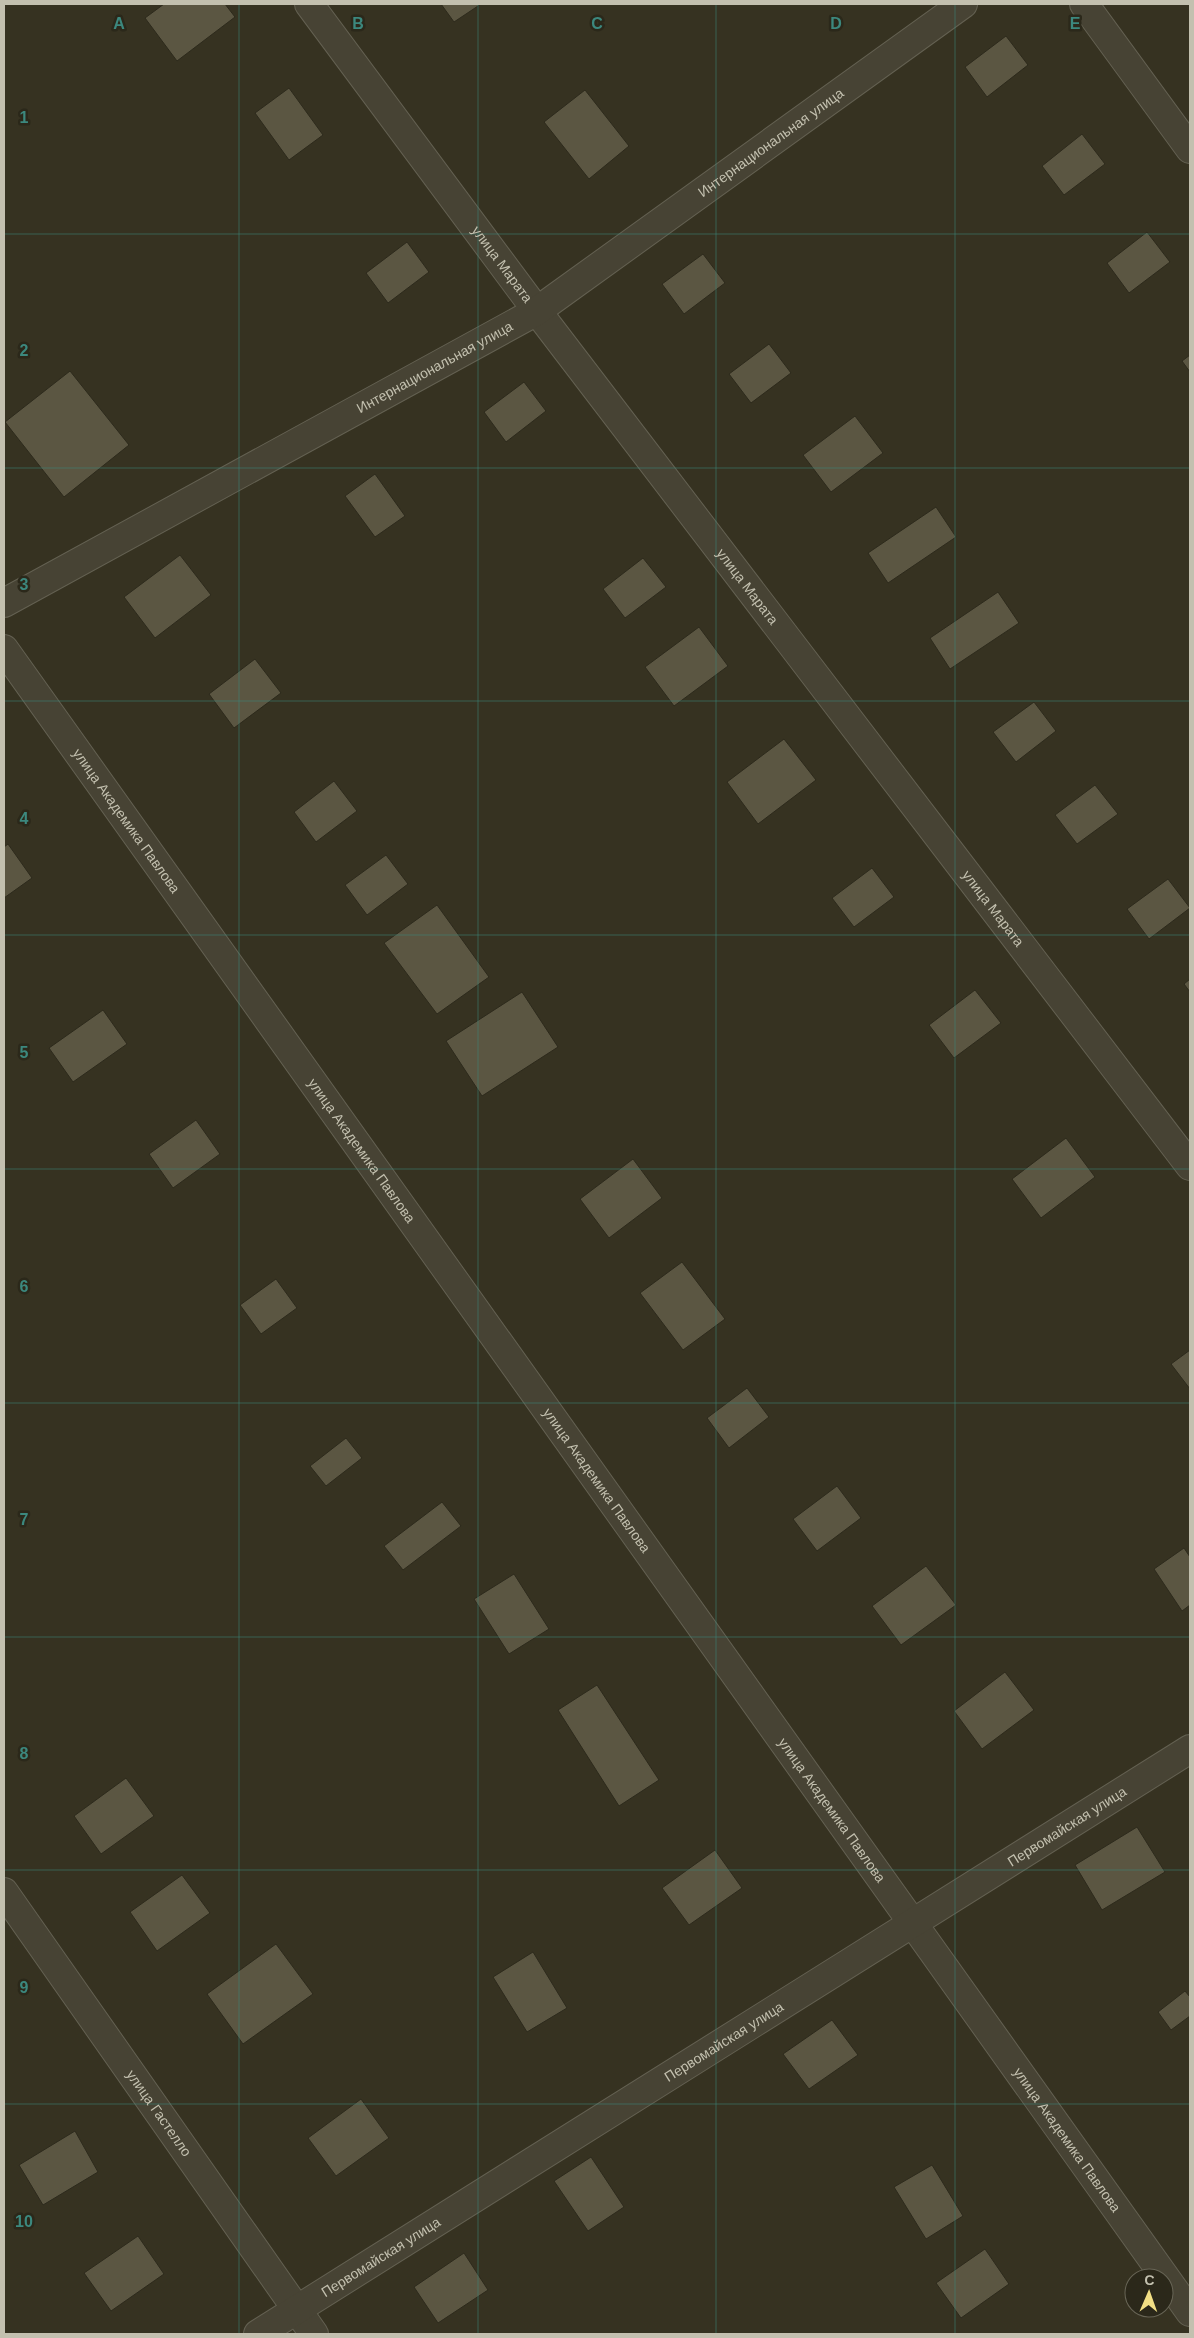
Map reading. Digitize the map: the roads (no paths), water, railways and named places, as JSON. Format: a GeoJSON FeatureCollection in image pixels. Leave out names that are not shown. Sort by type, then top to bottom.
{"type":"FeatureCollection","features":[{"type":"Feature","properties":{"kind":"street","name":"улица Марата"},"geometry":{"type":"LineString","coordinates":[[309,4],[537,311],[1190,1166]]}},
{"type":"Feature","properties":{"kind":"street","name":"Интернациональная улица"},"geometry":{"type":"LineString","coordinates":[[4,603],[537,311],[963,4]]}},
{"type":"Feature","properties":{"kind":"street"},"geometry":{"type":"LineString","coordinates":[[1084,4],[1190,149]]}},
{"type":"Feature","properties":{"kind":"street","name":"улица Академика Павлова"},"geometry":{"type":"LineString","coordinates":[[4,649],[914,1922],[1190,2312]]}},
{"type":"Feature","properties":{"kind":"street","name":"Первомайская улица"},"geometry":{"type":"LineString","coordinates":[[258,2334],[1190,1749]]}},
{"type":"Feature","properties":{"kind":"street","name":"улица Гастелло"},"geometry":{"type":"LineString","coordinates":[[4,1892],[314,2334]]}}]}
